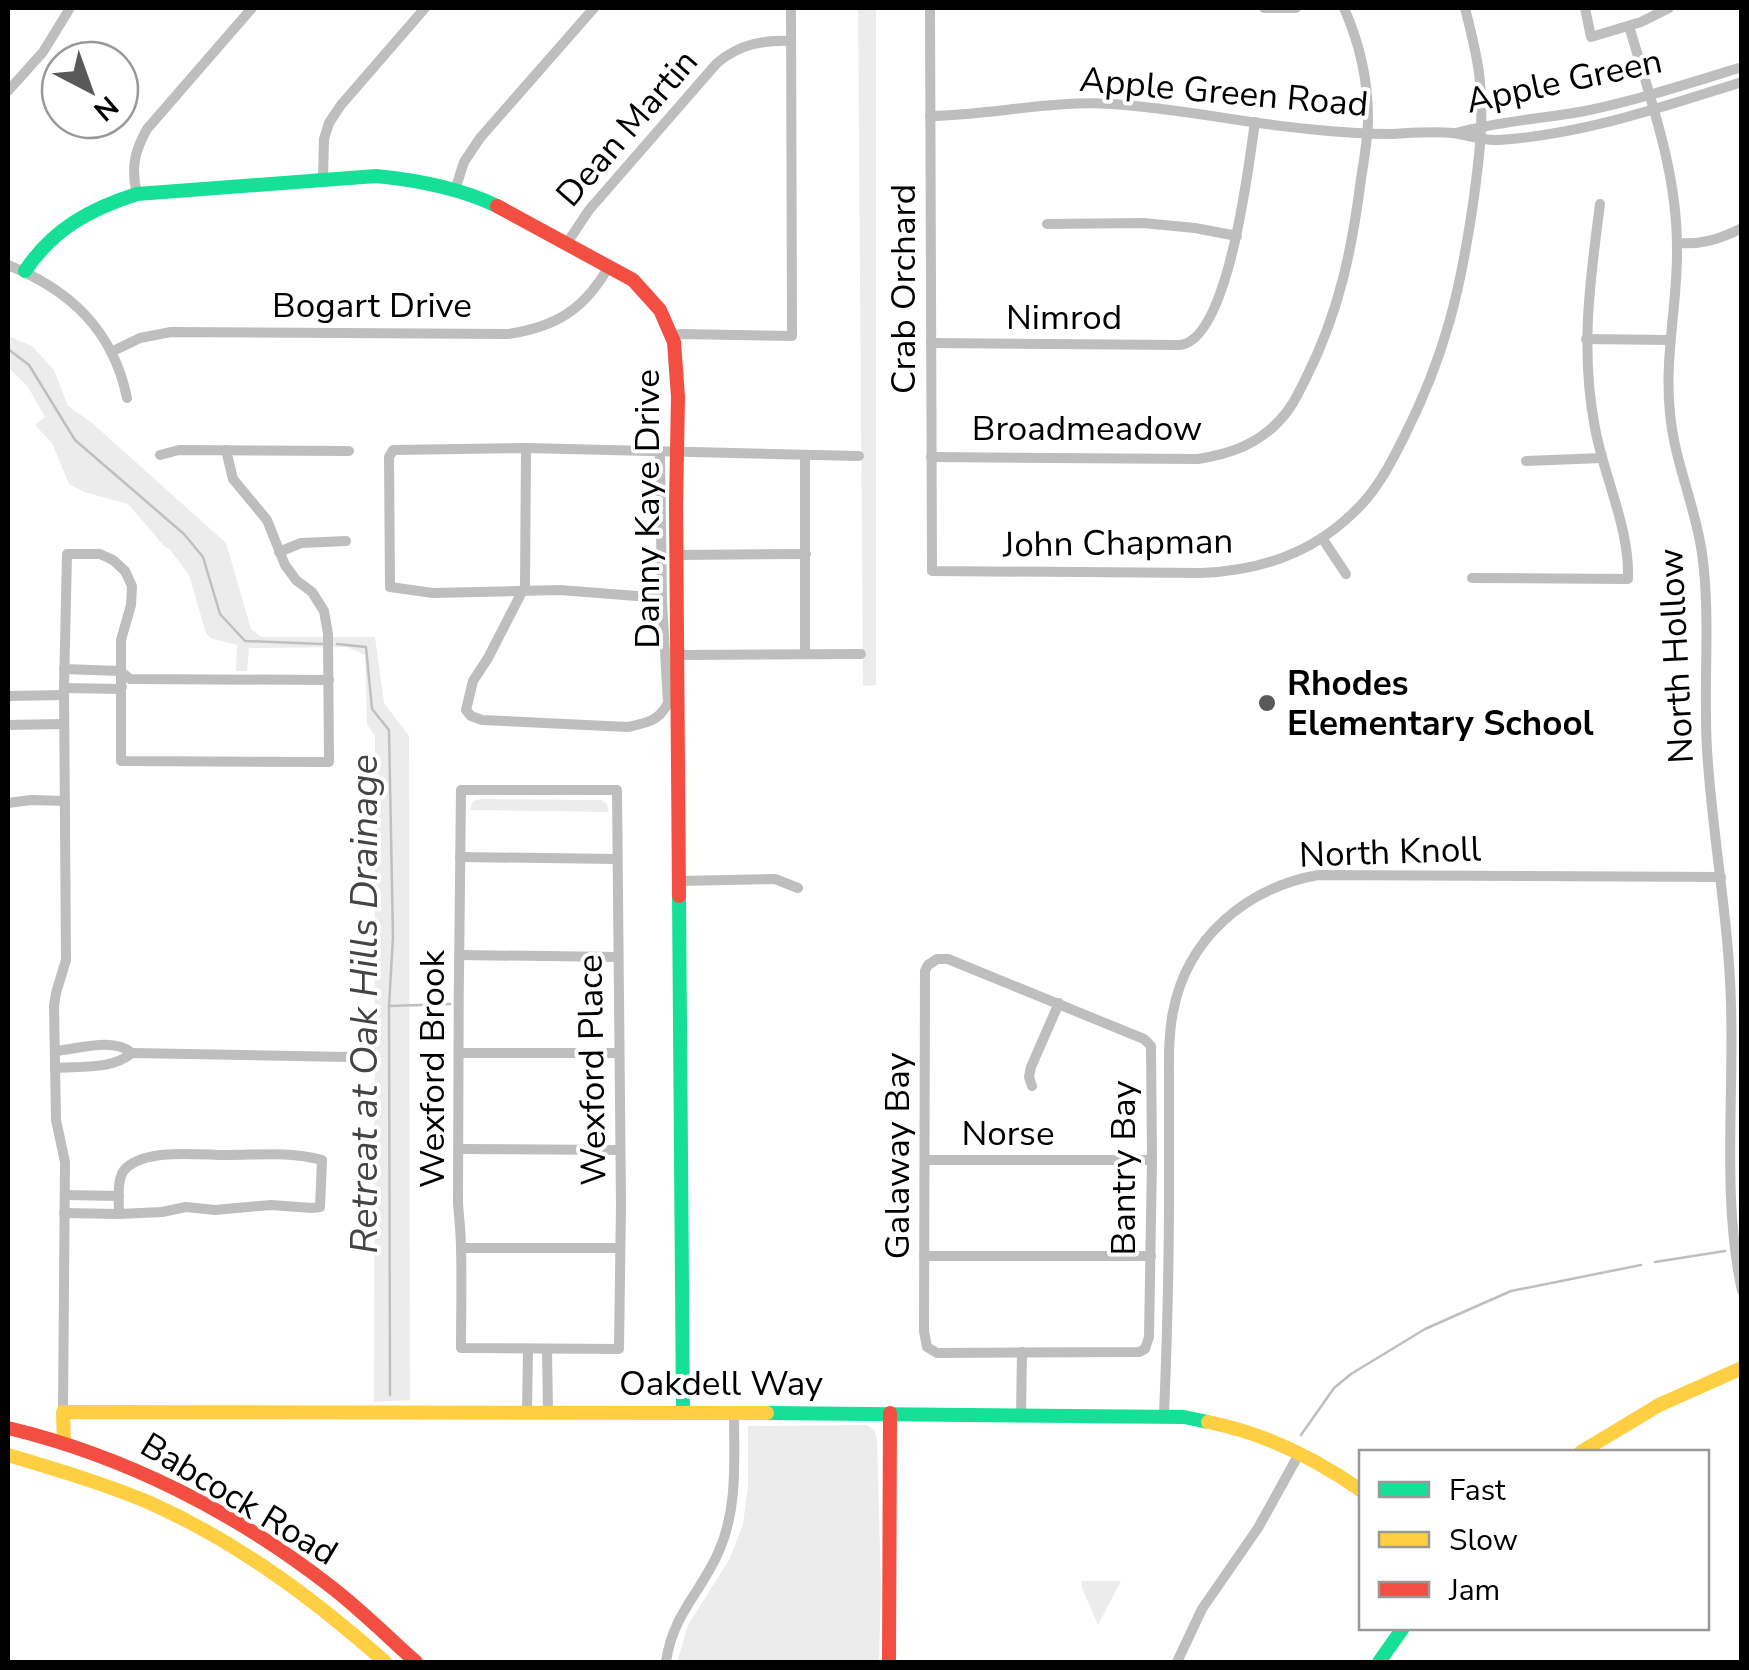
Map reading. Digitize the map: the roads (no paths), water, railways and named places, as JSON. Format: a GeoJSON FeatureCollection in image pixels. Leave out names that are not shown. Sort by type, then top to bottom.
{"type":"FeatureCollection","features":[{"type":"Feature","properties":{"kind":"street"},"geometry":{"type":"LineString","coordinates":[[8,91],[44,52],[70,8]]}},
{"type":"Feature","properties":{"kind":"street"},"geometry":{"type":"LineString","coordinates":[[137,194],[133,168],[147,129],[252,8]]}},
{"type":"Feature","properties":{"kind":"street"},"geometry":{"type":"LineString","coordinates":[[323,178],[324,139],[340,104],[424,8]]}},
{"type":"Feature","properties":{"kind":"street"},"geometry":{"type":"LineString","coordinates":[[454,190],[464,162],[480,138],[594,8]]}},
{"type":"Feature","properties":{"kind":"street"},"geometry":{"type":"LineString","coordinates":[[673,337],[792,336],[790,8]]}},
{"type":"Feature","properties":{"kind":"street","name":"Crab Orchard"},"geometry":{"type":"LineString","coordinates":[[930,8],[932,571]]}},
{"type":"Feature","properties":{"kind":"street"},"geometry":{"type":"LineString","coordinates":[[1264,8],[1296,8]]}},
{"type":"Feature","properties":{"kind":"street","name":"Broadmeadow"},"geometry":{"type":"LineString","coordinates":[[931,457],[1198,459],[1226,454],[1259,438],[1278,423],[1292,404],[1331,323],[1354,234],[1368,134],[1362,62],[1344,8]]}},
{"type":"Feature","properties":{"kind":"street","name":"John Chapman"},"geometry":{"type":"LineString","coordinates":[[932,571],[1225,572],[1270,564],[1322,538],[1351,516],[1392,462],[1430,382],[1458,294],[1482,140],[1475,45],[1465,8]]}},
{"type":"Feature","properties":{"kind":"street"},"geometry":{"type":"LineString","coordinates":[[1584,8],[1591,37],[1670,8]]}},
{"type":"Feature","properties":{"kind":"street","name":"North Hollow"},"geometry":{"type":"LineString","coordinates":[[1629,26],[1668,162],[1676,214],[1678,243],[1669,340],[1670,416],[1704,574],[1707,753],[1732,1004],[1732,1228],[1742,1292]]}},
{"type":"Feature","properties":{"kind":"street","name":"Dean Martin"},"geometry":{"type":"LineString","coordinates":[[567,243],[589,210],[718,63],[754,43],[791,41]]}},
{"type":"Feature","properties":{"kind":"street","name":"Apple Green"},"geometry":{"type":"LineString","coordinates":[[1453,134],[1620,104],[1742,67]]}},
{"type":"Feature","properties":{"kind":"street","name":"Apple Green"},"geometry":{"type":"LineString","coordinates":[[1453,134],[1497,140],[1578,129],[1742,82]]}},
{"type":"Feature","properties":{"kind":"street","name":"Apple Green Road"},"geometry":{"type":"LineString","coordinates":[[930,116],[1109,103],[1306,129],[1453,134]]}},
{"type":"Feature","properties":{"kind":"street"},"geometry":{"type":"LineString","coordinates":[[1047,224],[1143,223],[1237,236],[1255,122]]}},
{"type":"Feature","properties":{"kind":"street","name":"Danny Kaye Drive"},"geometry":{"type":"LineString","coordinates":[[25,272],[42,247],[73,220],[102,204],[137,194],[376,176],[454,190],[508,211],[633,280],[663,315],[677,350],[678,376],[676,555],[668,598],[677,654],[683,1413]]}},
{"type":"Feature","properties":{"kind":"street"},"geometry":{"type":"LineString","coordinates":[[1472,578],[1628,579],[1628,554],[1602,458],[1590,394],[1588,293],[1600,204]]}},
{"type":"Feature","properties":{"kind":"street"},"geometry":{"type":"LineString","coordinates":[[1678,243],[1712,241],[1742,228]]}},
{"type":"Feature","properties":{"kind":"street","name":"Nimrod"},"geometry":{"type":"LineString","coordinates":[[931,344],[1188,344],[1196,340],[1216,302],[1237,236]]}},
{"type":"Feature","properties":{"kind":"street"},"geometry":{"type":"LineString","coordinates":[[8,265],[68,298],[86,314],[112,352],[127,398]]}},
{"type":"Feature","properties":{"kind":"street","name":"Bogart Drive"},"geometry":{"type":"LineString","coordinates":[[112,352],[140,338],[171,332],[522,332],[556,321],[582,303],[610,266]]}},
{"type":"Feature","properties":{"kind":"street"},"geometry":{"type":"LineString","coordinates":[[1586,339],[1669,340]]}},
{"type":"Feature","properties":{"kind":"street"},"geometry":{"type":"LineString","coordinates":[[668,598],[560,590],[434,593],[390,587],[389,457],[393,450],[414,448],[859,456]]}},
{"type":"Feature","properties":{"kind":"street"},"geometry":{"type":"LineString","coordinates":[[526,448],[525,586],[473,681],[466,710],[482,720],[628,727],[651,722],[668,703],[668,598],[660,451]]}},
{"type":"Feature","properties":{"kind":"street"},"geometry":{"type":"LineString","coordinates":[[160,455],[179,450],[349,452]]}},
{"type":"Feature","properties":{"kind":"street"},"geometry":{"type":"LineString","coordinates":[[64,1443],[65,1162],[56,1120],[55,1052],[56,993],[66,960],[67,554],[100,554],[114,560],[132,586],[132,604],[122,640],[125,675],[120,689],[121,762],[329,762],[328,634],[324,611],[312,592],[293,583],[267,520],[233,479],[226,450]]}},
{"type":"Feature","properties":{"kind":"street"},"geometry":{"type":"LineString","coordinates":[[805,456],[806,654]]}},
{"type":"Feature","properties":{"kind":"street"},"geometry":{"type":"LineString","coordinates":[[1526,461],[1602,458]]}},
{"type":"Feature","properties":{"kind":"street"},"geometry":{"type":"LineString","coordinates":[[1322,538],[1346,574]]}},
{"type":"Feature","properties":{"kind":"street"},"geometry":{"type":"LineString","coordinates":[[280,552],[301,542],[346,541]]}},
{"type":"Feature","properties":{"kind":"street"},"geometry":{"type":"LineString","coordinates":[[676,555],[806,554]]}},
{"type":"Feature","properties":{"kind":"street"},"geometry":{"type":"LineString","coordinates":[[677,654],[861,654]]}},
{"type":"Feature","properties":{"kind":"street"},"geometry":{"type":"LineString","coordinates":[[64,670],[329,680]]}},
{"type":"Feature","properties":{"kind":"street"},"geometry":{"type":"LineString","coordinates":[[8,696],[120,689]]}},
{"type":"Feature","properties":{"kind":"street"},"geometry":{"type":"LineString","coordinates":[[8,725],[64,724]]}},
{"type":"Feature","properties":{"kind":"street","name":"Wexford Brook"},"geometry":{"type":"LineString","coordinates":[[528,1348],[461,1348],[460,790],[617,790]]}},
{"type":"Feature","properties":{"kind":"street","name":"Wexford Place"},"geometry":{"type":"LineString","coordinates":[[546,1349],[619,1349],[617,790]]}},
{"type":"Feature","properties":{"kind":"street"},"geometry":{"type":"LineString","coordinates":[[8,802],[65,801]]}},
{"type":"Feature","properties":{"kind":"street"},"geometry":{"type":"LineString","coordinates":[[460,857],[616,859]]}},
{"type":"Feature","properties":{"kind":"street","name":"North Knoll"},"geometry":{"type":"LineString","coordinates":[[1164,1416],[1172,1013],[1192,960],[1227,916],[1276,886],[1318,875],[1721,877]]}},
{"type":"Feature","properties":{"kind":"street"},"geometry":{"type":"LineString","coordinates":[[678,881],[775,879],[798,888]]}},
{"type":"Feature","properties":{"kind":"street"},"geometry":{"type":"LineString","coordinates":[[460,954],[618,957]]}},
{"type":"Feature","properties":{"kind":"street","name":"Bantry Bay"},"geometry":{"type":"LineString","coordinates":[[931,962],[948,959],[1144,1039],[1151,1046],[1149,1337],[1145,1349],[1022,1352]]}},
{"type":"Feature","properties":{"kind":"street","name":"Galaway Bay"},"geometry":{"type":"LineString","coordinates":[[931,962],[925,972],[927,1347],[936,1353],[1022,1352]]}},
{"type":"Feature","properties":{"kind":"street"},"geometry":{"type":"LineString","coordinates":[[1032,1086],[1031,1067],[1058,1003]]}},
{"type":"Feature","properties":{"kind":"street"},"geometry":{"type":"LineString","coordinates":[[55,1052],[112,1044],[132,1053]]}},
{"type":"Feature","properties":{"kind":"street"},"geometry":{"type":"LineString","coordinates":[[55,1068],[111,1064],[132,1053],[348,1057]]}},
{"type":"Feature","properties":{"kind":"street"},"geometry":{"type":"LineString","coordinates":[[460,1053],[619,1053]]}},
{"type":"Feature","properties":{"kind":"street"},"geometry":{"type":"LineString","coordinates":[[459,1150],[620,1150]]}},
{"type":"Feature","properties":{"kind":"street"},"geometry":{"type":"LineString","coordinates":[[64,1213],[119,1214],[162,1212],[186,1207],[236,1210],[271,1205],[312,1208],[320,1206],[322,1160],[275,1153],[166,1154],[128,1166],[121,1174],[119,1214]]}},
{"type":"Feature","properties":{"kind":"street","name":"Norse"},"geometry":{"type":"LineString","coordinates":[[925,1160],[1152,1160]]}},
{"type":"Feature","properties":{"kind":"street"},"geometry":{"type":"LineString","coordinates":[[65,1195],[119,1196]]}},
{"type":"Feature","properties":{"kind":"street"},"geometry":{"type":"LineString","coordinates":[[89,1196],[89,1214]]}},
{"type":"Feature","properties":{"kind":"street"},"geometry":{"type":"LineString","coordinates":[[461,1248],[619,1248]]}},
{"type":"Feature","properties":{"kind":"street"},"geometry":{"type":"LineString","coordinates":[[924,1256],[1150,1256]]}},
{"type":"Feature","properties":{"kind":"street"},"geometry":{"type":"LineString","coordinates":[[527,1412],[528,1348],[546,1349],[548,1412]]}},
{"type":"Feature","properties":{"kind":"street"},"geometry":{"type":"LineString","coordinates":[[1021,1414],[1022,1352]]}},
{"type":"Feature","properties":{"kind":"street"},"geometry":{"type":"LineString","coordinates":[[1584,1450],[1659,1405],[1742,1368]]}},
{"type":"Feature","properties":{"kind":"street"},"geometry":{"type":"LineString","coordinates":[[527,1374],[548,1374]]}},
{"type":"Feature","properties":{"kind":"street","name":"Oakdell Way"},"geometry":{"type":"LineString","coordinates":[[63,1412],[1184,1417],[1239,1428],[1300,1454],[1359,1489]]}},
{"type":"Feature","properties":{"kind":"street"},"geometry":{"type":"LineString","coordinates":[[666,1662],[678,1622],[717,1556],[730,1517],[734,1413]]}},
{"type":"Feature","properties":{"kind":"street"},"geometry":{"type":"LineString","coordinates":[[890,1413],[890,1662]]}},
{"type":"Feature","properties":{"kind":"street","name":"Babcock Road"},"geometry":{"type":"LineString","coordinates":[[8,1428],[113,1460],[172,1487],[286,1555],[336,1591],[416,1662]]}},
{"type":"Feature","properties":{"kind":"street"},"geometry":{"type":"LineString","coordinates":[[1177,1662],[1202,1609],[1258,1528],[1300,1454]]}},
{"type":"Feature","properties":{"kind":"street","name":"Babcock Road"},"geometry":{"type":"LineString","coordinates":[[8,1455],[110,1486],[220,1538],[276,1572],[385,1662]]}},
{"type":"Feature","properties":{"kind":"street"},"geometry":{"type":"LineString","coordinates":[[162,1509],[172,1487]]}},
{"type":"Feature","properties":{"kind":"street"},"geometry":{"type":"LineString","coordinates":[[1379,1662],[1402,1630]]}},
{"type":"Feature","properties":{"kind":"waterway"},"geometry":{"type":"LineString","coordinates":[[8,349],[29,365],[75,440],[184,534],[203,557],[220,614],[245,641],[322,644]]}},
{"type":"Feature","properties":{"kind":"waterway","name":"Retreat at Oak Hills Drainage"},"geometry":{"type":"LineString","coordinates":[[337,644],[366,647],[372,709],[389,730],[393,937],[389,1006],[390,1395]]}},
{"type":"Feature","properties":{"kind":"waterway"},"geometry":{"type":"LineString","coordinates":[[389,1006],[450,1004]]}},
{"type":"Feature","properties":{"kind":"waterway"},"geometry":{"type":"LineString","coordinates":[[1655,1262],[1725,1251]]}},
{"type":"Feature","properties":{"kind":"waterway"},"geometry":{"type":"LineString","coordinates":[[1301,1435],[1334,1388],[1425,1329],[1511,1291],[1641,1265]]}},
{"type":"Feature","properties":{"kind":"place","name":"Rhodes Elementary School"},"geometry":{"type":"Point","coordinates":[1267,703]}}]}
